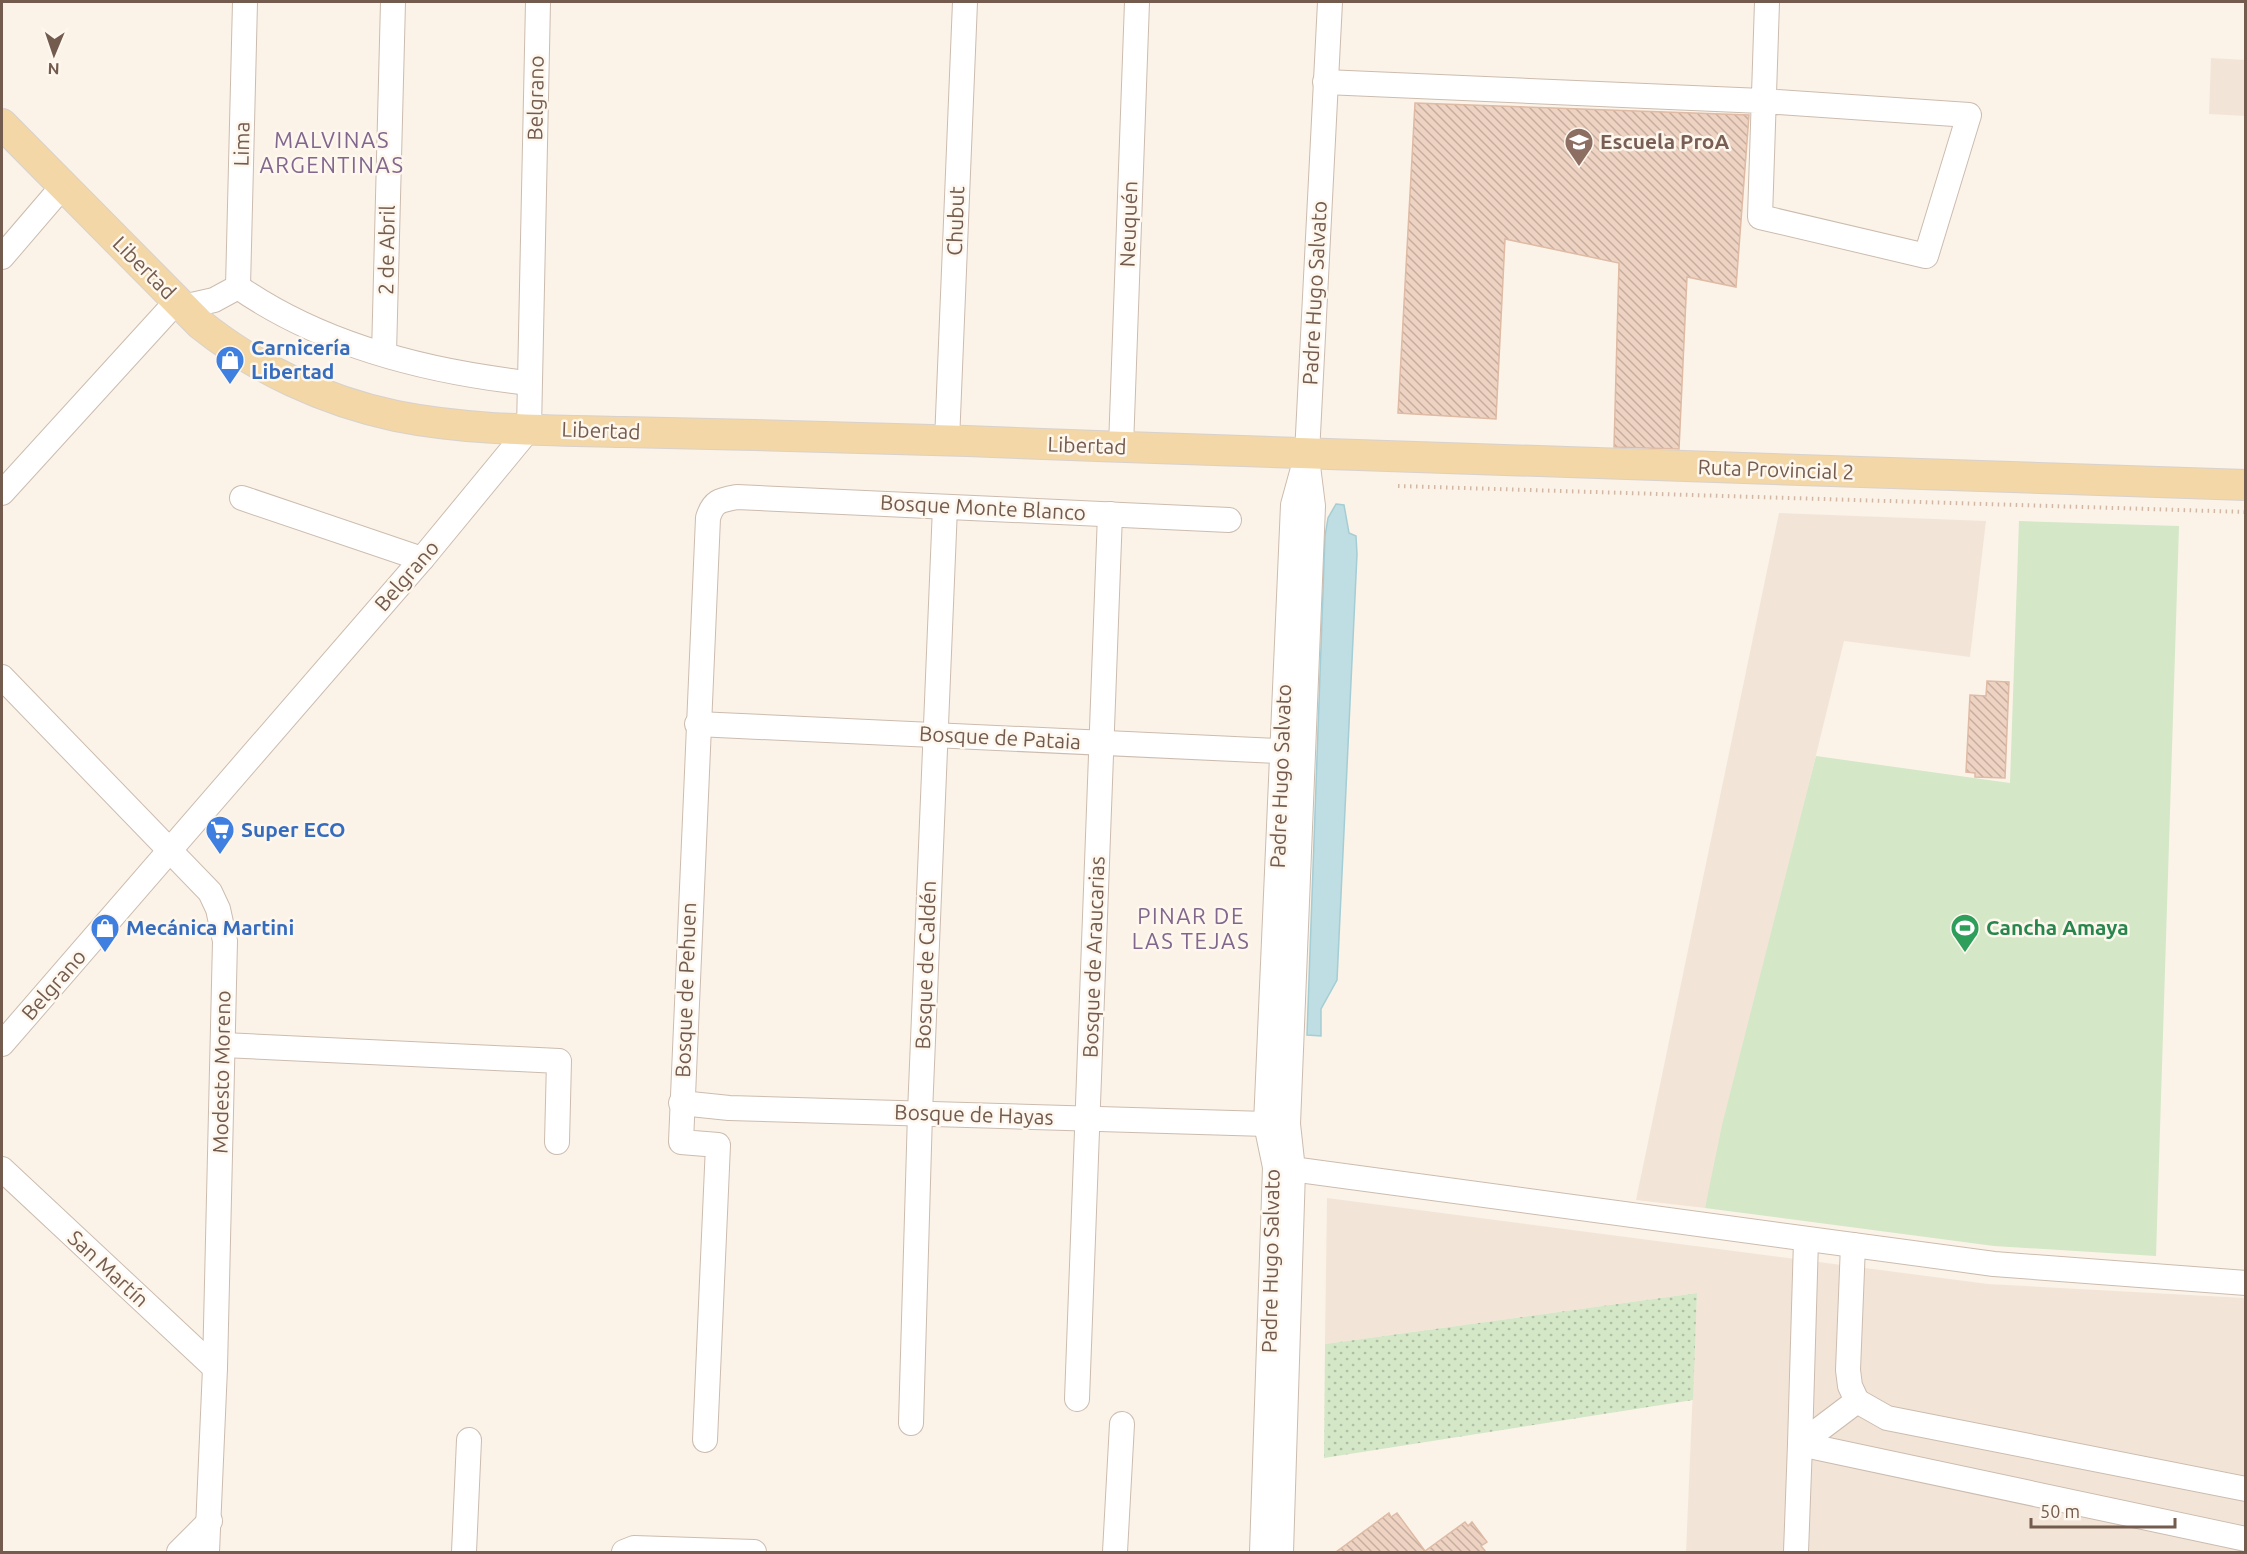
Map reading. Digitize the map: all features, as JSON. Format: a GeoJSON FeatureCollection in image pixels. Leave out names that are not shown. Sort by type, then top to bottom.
{"type":"FeatureCollection","features":[{"type":"Feature","properties":{"kind":"main road","name":"Libertad"},"geometry":{"type":"LineString","coordinates":[[2,124],[180,304],[225,344],[257,363],[328,396],[408,418],[486,428],[1307,454]]}},
{"type":"Feature","properties":{"kind":"main road","name":"Ruta Provincial 2"},"geometry":{"type":"LineString","coordinates":[[1307,454],[2246,485]]}},
{"type":"Feature","properties":{"kind":"street","name":"Lima"},"geometry":{"type":"LineString","coordinates":[[238,287],[245,2]]}},
{"type":"Feature","properties":{"kind":"street","name":"2 de Abril"},"geometry":{"type":"LineString","coordinates":[[384,354],[393,2]]}},
{"type":"Feature","properties":{"kind":"street","name":"Belgrano"},"geometry":{"type":"LineString","coordinates":[[2,1044],[171,852],[422,559],[529,429],[538,2]]}},
{"type":"Feature","properties":{"kind":"street","name":"Chubut"},"geometry":{"type":"LineString","coordinates":[[947,441],[965,2]]}},
{"type":"Feature","properties":{"kind":"street","name":"Neuquén"},"geometry":{"type":"LineString","coordinates":[[1121,447],[1137,2]]}},
{"type":"Feature","properties":{"kind":"street","name":"Padre Hugo Salvato"},"geometry":{"type":"LineString","coordinates":[[1281,1552],[1284,1168],[1266,1124],[1313,506],[1307,454],[1330,2]]}},
{"type":"Feature","properties":{"kind":"street"},"geometry":{"type":"LineString","coordinates":[[1325,82],[1762,101],[1969,115],[1926,256],[1760,217],[1762,101],[1767,2]]}},
{"type":"Feature","properties":{"kind":"street"},"geometry":{"type":"LineString","coordinates":[[2,257],[62,187]]}},
{"type":"Feature","properties":{"kind":"street"},"geometry":{"type":"LineString","coordinates":[[2,493],[180,304],[214,300],[238,287],[266,306],[339,339],[384,354],[439,369],[529,383]]}},
{"type":"Feature","properties":{"kind":"street","name":"Padre Hugo Salvato"},"geometry":{"type":"LineString","coordinates":[[1262,1552],[1288,1124],[1293,752],[1293,505],[1307,454]]}},
{"type":"Feature","properties":{"kind":"street","name":"Bosque Monte Blanco"},"geometry":{"type":"LineString","coordinates":[[711,507],[719,500],[737,497],[1229,520]]}},
{"type":"Feature","properties":{"kind":"street"},"geometry":{"type":"LineString","coordinates":[[242,498],[422,559]]}},
{"type":"Feature","properties":{"kind":"street","name":"Bosque de Pehuen"},"geometry":{"type":"LineString","coordinates":[[711,507],[708,518],[697,724],[681,1142],[718,1145]]}},
{"type":"Feature","properties":{"kind":"street","name":"Bosque de Caldén"},"geometry":{"type":"LineString","coordinates":[[911,1423],[920,1113],[945,507]]}},
{"type":"Feature","properties":{"kind":"street","name":"Bosque de Araucarias"},"geometry":{"type":"LineString","coordinates":[[1077,1399],[1110,514]]}},
{"type":"Feature","properties":{"kind":"street","name":"Modesto Moreno"},"geometry":{"type":"LineString","coordinates":[[2,677],[210,892],[218,909],[225,941],[215,1368],[207,1552]]}},
{"type":"Feature","properties":{"kind":"street","name":"Bosque de Pataia"},"geometry":{"type":"LineString","coordinates":[[697,724],[1293,752]]}},
{"type":"Feature","properties":{"kind":"street"},"geometry":{"type":"LineString","coordinates":[[223,1045],[559,1061],[557,1142]]}},
{"type":"Feature","properties":{"kind":"street","name":"Bosque de Hayas"},"geometry":{"type":"LineString","coordinates":[[681,1103],[729,1108],[1266,1124]]}},
{"type":"Feature","properties":{"kind":"street"},"geometry":{"type":"LineString","coordinates":[[705,1440],[718,1145],[729,1108]]}},
{"type":"Feature","properties":{"kind":"street"},"geometry":{"type":"LineString","coordinates":[[1284,1168],[1994,1264],[2246,1283]]}},
{"type":"Feature","properties":{"kind":"street","name":"San Martín"},"geometry":{"type":"LineString","coordinates":[[2,1169],[215,1368]]}},
{"type":"Feature","properties":{"kind":"street"},"geometry":{"type":"LineString","coordinates":[[1796,1552],[1806,1240]]}},
{"type":"Feature","properties":{"kind":"street"},"geometry":{"type":"LineString","coordinates":[[1853,1245],[1848,1370],[1850,1386],[1857,1401],[1887,1418],[2246,1489]]}},
{"type":"Feature","properties":{"kind":"street"},"geometry":{"type":"LineString","coordinates":[[1800,1443],[1857,1401]]}},
{"type":"Feature","properties":{"kind":"street"},"geometry":{"type":"LineString","coordinates":[[1115,1552],[1122,1424]]}},
{"type":"Feature","properties":{"kind":"street"},"geometry":{"type":"LineString","coordinates":[[464,1552],[469,1440]]}},
{"type":"Feature","properties":{"kind":"street"},"geometry":{"type":"LineString","coordinates":[[1800,1443],[2246,1539]]}},
{"type":"Feature","properties":{"kind":"street"},"geometry":{"type":"LineString","coordinates":[[179,1552],[210,1521]]}},
{"type":"Feature","properties":{"kind":"street"},"geometry":{"type":"LineString","coordinates":[[624,1552],[634,1548],[754,1552]]}},
{"type":"Feature","properties":{"kind":"path"},"geometry":{"type":"LineString","coordinates":[[1398,486],[2246,512]]}},
{"type":"Feature","properties":{"kind":"shaded area"},"geometry":{"type":"Polygon","coordinates":[[[2211,58],[2245,60],[2245,116],[2209,114],[2211,58]]]}},
{"type":"Feature","properties":{"kind":"shaded area"},"geometry":{"type":"Polygon","coordinates":[[[1779,513],[1986,521],[1970,657],[1844,641],[1705,1208],[1636,1200],[1779,513]]]}},
{"type":"Feature","properties":{"kind":"shaded area"},"geometry":{"type":"Polygon","coordinates":[[[1327,1198],[1988,1284],[2245,1298],[2245,1552],[1686,1552],[1697,1293],[1325,1344],[1327,1198]]]}},
{"type":"Feature","properties":{"kind":"green space","name":"Cancha Amaya"},"geometry":{"type":"Polygon","coordinates":[[[2019,521],[2179,526],[2156,1256],[1994,1246],[1705,1208],[1722,1125],[1816,756],[2010,783],[2019,521]]]}},
{"type":"Feature","properties":{"kind":"green space"},"geometry":{"type":"Polygon","coordinates":[[[1697,1293],[1693,1400],[1324,1458],[1325,1344],[1697,1293]]]}},
{"type":"Feature","properties":{"kind":"water"},"geometry":{"type":"Polygon","coordinates":[[[1336,504],[1344,505],[1349,533],[1356,536],[1357,554],[1337,980],[1321,1009],[1321,1036],[1307,1035],[1325,536],[1328,518],[1336,504]]]}},
{"type":"Feature","properties":{"kind":"building","name":"Escuela ProA"},"geometry":{"type":"Polygon","coordinates":[[[1415,103],[1749,115],[1736,287],[1687,277],[1679,449],[1614,447],[1619,263],[1505,239],[1496,419],[1398,413],[1415,103]]]}},
{"type":"Feature","properties":{"kind":"building"},"geometry":{"type":"Polygon","coordinates":[[[1987,681],[2009,682],[2005,778],[1975,777],[1975,773],[1966,772],[1970,695],[1986,696],[1987,681]]]}},
{"type":"Feature","properties":{"kind":"building"},"geometry":{"type":"Polygon","coordinates":[[[1389,1513],[1391,1517],[1397,1513],[1425,1551],[1465,1522],[1468,1526],[1472,1522],[1487,1542],[1481,1546],[1486,1552],[1336,1552],[1389,1513]]]}},
{"type":"Feature","properties":{"kind":"place","name":"Escuela ProA"},"geometry":{"type":"Point","coordinates":[1579,168]}},
{"type":"Feature","properties":{"kind":"place","name":"Carnicería Libertad"},"geometry":{"type":"Point","coordinates":[230,386]}},
{"type":"Feature","properties":{"kind":"place","name":"Super ECO"},"geometry":{"type":"Point","coordinates":[220,856]}},
{"type":"Feature","properties":{"kind":"place","name":"Mecánica Martini"},"geometry":{"type":"Point","coordinates":[105,954]}},
{"type":"Feature","properties":{"kind":"place","name":"Cancha Amaya"},"geometry":{"type":"Point","coordinates":[1965,954]}},
{"type":"Feature","properties":{"kind":"district","name":"MALVINAS ARGENTINAS"},"geometry":{"type":"Point","coordinates":[332,152]}},
{"type":"Feature","properties":{"kind":"district","name":"PINAR DE LAS TEJAS"},"geometry":{"type":"Point","coordinates":[1191,928]}}]}
